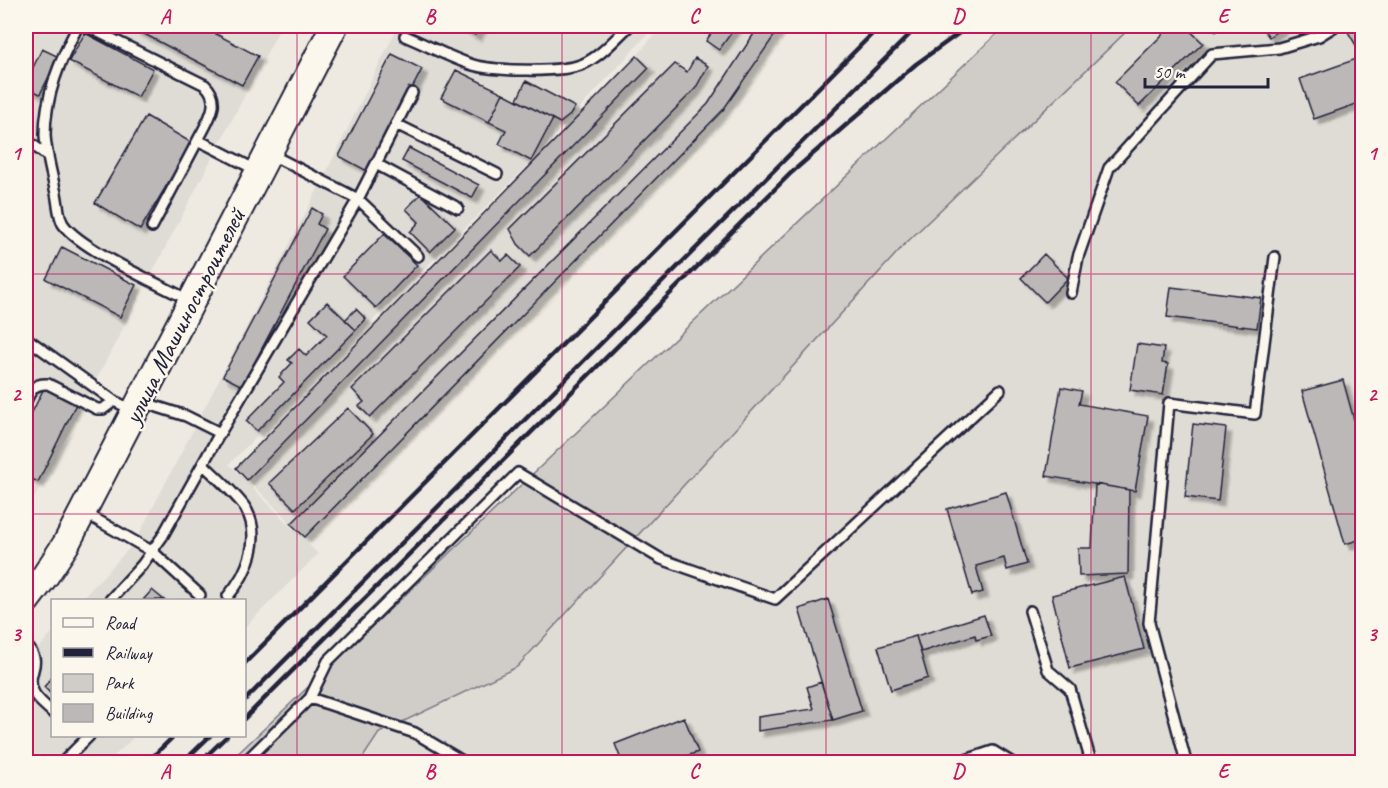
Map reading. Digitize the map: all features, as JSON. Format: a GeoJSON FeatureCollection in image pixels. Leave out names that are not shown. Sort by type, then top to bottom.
{"type":"FeatureCollection","features":[{"type":"Feature","properties":{"kind":"main road","name":"улица Машиностроителей"},"geometry":{"type":"LineString","coordinates":[[26,601],[66,544],[130,404],[191,301],[334,26]]}},
{"type":"Feature","properties":{"kind":"lane"},"geometry":{"type":"LineString","coordinates":[[78,26],[62,57],[49,97],[45,136],[63,224],[82,243],[191,301]]}},
{"type":"Feature","properties":{"kind":"lane"},"geometry":{"type":"LineString","coordinates":[[86,26],[205,85],[210,90],[214,102],[213,110],[153,227]]}},
{"type":"Feature","properties":{"kind":"lane"},"geometry":{"type":"LineString","coordinates":[[405,36],[474,65],[523,70],[573,68],[594,58],[629,26]]}},
{"type":"Feature","properties":{"kind":"lane"},"geometry":{"type":"LineString","coordinates":[[1071,293],[1078,257],[1109,168],[1208,62],[1212,54],[1279,48],[1319,36],[1335,26]]}},
{"type":"Feature","properties":{"kind":"lane"},"geometry":{"type":"LineString","coordinates":[[111,599],[153,552],[220,433],[358,200],[412,93]]}},
{"type":"Feature","properties":{"kind":"lane"},"geometry":{"type":"LineString","coordinates":[[396,124],[497,174]]}},
{"type":"Feature","properties":{"kind":"lane"},"geometry":{"type":"LineString","coordinates":[[26,140],[48,156]]}},
{"type":"Feature","properties":{"kind":"lane"},"geometry":{"type":"LineString","coordinates":[[198,140],[263,162],[358,200],[418,256]]}},
{"type":"Feature","properties":{"kind":"lane"},"geometry":{"type":"LineString","coordinates":[[376,164],[458,208]]}},
{"type":"Feature","properties":{"kind":"lane"},"geometry":{"type":"LineString","coordinates":[[1186,762],[1149,623],[1169,403],[1255,414],[1275,257]]}},
{"type":"Feature","properties":{"kind":"lane"},"geometry":{"type":"LineString","coordinates":[[26,339],[130,404],[186,416],[220,433]]}},
{"type":"Feature","properties":{"kind":"lane"},"geometry":{"type":"LineString","coordinates":[[26,401],[35,386],[40,383],[48,384],[97,409],[130,404]]}},
{"type":"Feature","properties":{"kind":"lane"},"geometry":{"type":"LineString","coordinates":[[245,762],[310,698],[328,661],[518,473],[661,558],[775,599],[1000,390]]}},
{"type":"Feature","properties":{"kind":"lane"},"geometry":{"type":"LineString","coordinates":[[203,464],[246,508],[252,525],[253,540],[247,567],[242,578],[228,596]]}},
{"type":"Feature","properties":{"kind":"lane"},"geometry":{"type":"LineString","coordinates":[[82,512],[153,552],[200,595]]}},
{"type":"Feature","properties":{"kind":"lane"},"geometry":{"type":"LineString","coordinates":[[1030,611],[1048,670],[1070,689],[1091,762]]}},
{"type":"Feature","properties":{"kind":"lane"},"geometry":{"type":"LineString","coordinates":[[26,645],[34,653],[36,659],[31,681],[34,694],[51,711]]}},
{"type":"Feature","properties":{"kind":"lane"},"geometry":{"type":"LineString","coordinates":[[310,698],[415,733],[464,762]]}},
{"type":"Feature","properties":{"kind":"lane"},"geometry":{"type":"LineString","coordinates":[[63,762],[82,738]]}},
{"type":"Feature","properties":{"kind":"lane"},"geometry":{"type":"LineString","coordinates":[[960,762],[993,751],[1011,762]]}},
{"type":"Feature","properties":{"kind":"shaded area"},"geometry":{"type":"Polygon","coordinates":[[[26,26],[281,26],[26,514],[26,26]]]}},
{"type":"Feature","properties":{"kind":"shaded area"},"geometry":{"type":"Polygon","coordinates":[[[398,26],[655,26],[525,168],[229,464],[318,554],[246,626],[246,599],[82,599],[135,542],[322,181],[398,26]]]}},
{"type":"Feature","properties":{"kind":"shaded area"},"geometry":{"type":"Polygon","coordinates":[[[661,26],[676,26],[690,33],[698,26],[781,26],[723,110],[305,537],[236,468],[637,56],[661,26]]]}},
{"type":"Feature","properties":{"kind":"shaded area"},"geometry":{"type":"Polygon","coordinates":[[[1132,26],[1362,26],[1362,762],[361,762],[379,733],[517,667],[905,244],[1132,26]]]}},
{"type":"Feature","properties":{"kind":"shaded area"},"geometry":{"type":"Polygon","coordinates":[[[51,634],[51,737],[134,737],[108,762],[26,762],[26,662],[51,634]]]}},
{"type":"Feature","properties":{"kind":"green space"},"geometry":{"type":"Polygon","coordinates":[[[1005,26],[1132,26],[905,244],[517,667],[379,733],[360,762],[229,762],[1005,26]]]}},
{"type":"Feature","properties":{"kind":"building"},"geometry":{"type":"Polygon","coordinates":[[[129,26],[201,26],[258,56],[242,85],[129,26]]]}},
{"type":"Feature","properties":{"kind":"building"},"geometry":{"type":"Polygon","coordinates":[[[460,26],[481,26],[475,35],[460,26]]]}},
{"type":"Feature","properties":{"kind":"building"},"geometry":{"type":"Polygon","coordinates":[[[716,26],[736,26],[719,50],[706,41],[716,26]]]}},
{"type":"Feature","properties":{"kind":"building"},"geometry":{"type":"Polygon","coordinates":[[[759,26],[781,26],[723,110],[305,537],[291,524],[708,104],[759,26]]]}},
{"type":"Feature","properties":{"kind":"building"},"geometry":{"type":"Polygon","coordinates":[[[1171,26],[1185,26],[1203,43],[1139,106],[1115,82],[1171,26]]]}},
{"type":"Feature","properties":{"kind":"building"},"geometry":{"type":"Polygon","coordinates":[[[1261,26],[1284,26],[1269,37],[1261,26]]]}},
{"type":"Feature","properties":{"kind":"building"},"geometry":{"type":"Polygon","coordinates":[[[1357,26],[1362,26],[1362,44],[1357,47],[1348,32],[1357,26]]]}},
{"type":"Feature","properties":{"kind":"building"},"geometry":{"type":"Polygon","coordinates":[[[85,33],[153,69],[138,97],[69,61],[85,33]]]}},
{"type":"Feature","properties":{"kind":"building"},"geometry":{"type":"Polygon","coordinates":[[[42,49],[59,57],[40,94],[26,87],[26,82],[42,49]]]}},
{"type":"Feature","properties":{"kind":"building"},"geometry":{"type":"Polygon","coordinates":[[[392,54],[422,69],[369,172],[339,156],[392,54]]]}},
{"type":"Feature","properties":{"kind":"building"},"geometry":{"type":"Polygon","coordinates":[[[637,56],[649,68],[247,480],[236,468],[637,56]]]}},
{"type":"Feature","properties":{"kind":"building"},"geometry":{"type":"Polygon","coordinates":[[[1362,57],[1362,102],[1314,119],[1300,79],[1362,57]]]}},
{"type":"Feature","properties":{"kind":"building"},"geometry":{"type":"Polygon","coordinates":[[[695,58],[708,66],[695,89],[530,256],[518,244],[510,229],[675,64],[687,72],[695,58]]]}},
{"type":"Feature","properties":{"kind":"building"},"geometry":{"type":"Polygon","coordinates":[[[456,70],[503,93],[489,122],[441,98],[456,70]]]}},
{"type":"Feature","properties":{"kind":"building"},"geometry":{"type":"Polygon","coordinates":[[[526,81],[575,107],[570,115],[560,123],[517,100],[526,81]]]}},
{"type":"Feature","properties":{"kind":"building"},"geometry":{"type":"Polygon","coordinates":[[[503,93],[553,119],[531,161],[499,144],[506,130],[489,122],[503,93]]]}},
{"type":"Feature","properties":{"kind":"building"},"geometry":{"type":"Polygon","coordinates":[[[146,116],[192,143],[140,230],[95,203],[146,116]]]}},
{"type":"Feature","properties":{"kind":"building"},"geometry":{"type":"Polygon","coordinates":[[[409,148],[479,185],[472,198],[402,161],[409,148]]]}},
{"type":"Feature","properties":{"kind":"building"},"geometry":{"type":"Polygon","coordinates":[[[421,194],[455,227],[430,252],[410,232],[419,222],[406,209],[421,194]]]}},
{"type":"Feature","properties":{"kind":"building"},"geometry":{"type":"Polygon","coordinates":[[[312,208],[322,214],[317,224],[325,229],[242,386],[223,376],[312,208]]]}},
{"type":"Feature","properties":{"kind":"building"},"geometry":{"type":"Polygon","coordinates":[[[384,234],[417,265],[376,308],[343,276],[384,234]]]}},
{"type":"Feature","properties":{"kind":"building"},"geometry":{"type":"Polygon","coordinates":[[[62,247],[136,285],[120,317],[46,279],[62,247]]]}},
{"type":"Feature","properties":{"kind":"building"},"geometry":{"type":"Polygon","coordinates":[[[491,250],[502,261],[508,255],[520,267],[370,417],[359,406],[364,402],[352,389],[491,250]]]}},
{"type":"Feature","properties":{"kind":"building"},"geometry":{"type":"Polygon","coordinates":[[[1044,254],[1068,278],[1045,302],[1021,278],[1044,254]]]}},
{"type":"Feature","properties":{"kind":"building"},"geometry":{"type":"Polygon","coordinates":[[[1171,287],[1261,298],[1257,328],[1167,317],[1171,287]]]}},
{"type":"Feature","properties":{"kind":"building"},"geometry":{"type":"Polygon","coordinates":[[[327,302],[356,330],[257,431],[246,421],[284,382],[279,377],[292,363],[288,360],[299,349],[306,356],[327,335],[310,319],[327,302]]]}},
{"type":"Feature","properties":{"kind":"building"},"geometry":{"type":"Polygon","coordinates":[[[356,309],[366,319],[356,330],[345,320],[356,309]]]}},
{"type":"Feature","properties":{"kind":"building"},"geometry":{"type":"Polygon","coordinates":[[[1137,344],[1164,348],[1162,363],[1168,364],[1163,395],[1130,390],[1137,344]]]}},
{"type":"Feature","properties":{"kind":"building"},"geometry":{"type":"Polygon","coordinates":[[[1343,380],[1362,449],[1362,539],[1345,544],[1302,391],[1343,380]]]}},
{"type":"Feature","properties":{"kind":"building"},"geometry":{"type":"Polygon","coordinates":[[[1061,387],[1082,391],[1079,404],[1148,416],[1135,491],[1046,476],[1061,387]]]}},
{"type":"Feature","properties":{"kind":"building"},"geometry":{"type":"Polygon","coordinates":[[[44,388],[76,404],[38,482],[26,476],[26,425],[44,388]]]}},
{"type":"Feature","properties":{"kind":"building"},"geometry":{"type":"Polygon","coordinates":[[[348,408],[373,434],[295,509],[269,483],[348,408]]]}},
{"type":"Feature","properties":{"kind":"building"},"geometry":{"type":"Polygon","coordinates":[[[1193,424],[1226,428],[1218,501],[1185,497],[1193,424]]]}},
{"type":"Feature","properties":{"kind":"building"},"geometry":{"type":"Polygon","coordinates":[[[1095,484],[1129,490],[1128,574],[1079,576],[1078,548],[1092,548],[1095,484]]]}},
{"type":"Feature","properties":{"kind":"building"},"geometry":{"type":"Polygon","coordinates":[[[1006,492],[1027,564],[1007,570],[1004,558],[976,566],[983,592],[972,595],[947,509],[1006,492]]]}},
{"type":"Feature","properties":{"kind":"building"},"geometry":{"type":"Polygon","coordinates":[[[1125,577],[1144,649],[1070,668],[1052,595],[1125,577]]]}},
{"type":"Feature","properties":{"kind":"building"},"geometry":{"type":"Polygon","coordinates":[[[152,590],[163,599],[144,599],[152,590]]]}},
{"type":"Feature","properties":{"kind":"building"},"geometry":{"type":"Polygon","coordinates":[[[828,599],[862,711],[833,720],[799,609],[828,599]]]}},
{"type":"Feature","properties":{"kind":"building"},"geometry":{"type":"Polygon","coordinates":[[[984,615],[991,636],[976,640],[975,635],[921,652],[916,636],[984,615]]]}},
{"type":"Feature","properties":{"kind":"building"},"geometry":{"type":"Polygon","coordinates":[[[916,636],[928,678],[891,690],[878,647],[916,636]]]}},
{"type":"Feature","properties":{"kind":"building"},"geometry":{"type":"Polygon","coordinates":[[[51,678],[51,694],[44,687],[51,678]]]}},
{"type":"Feature","properties":{"kind":"building"},"geometry":{"type":"Polygon","coordinates":[[[821,682],[833,720],[758,731],[758,717],[814,709],[807,687],[821,682]]]}},
{"type":"Feature","properties":{"kind":"building"},"geometry":{"type":"Polygon","coordinates":[[[684,717],[698,752],[669,762],[622,762],[615,744],[684,717]]]}},
{"type":"Feature","properties":{"kind":"railway"},"geometry":{"type":"LineString","coordinates":[[246,662],[880,26]]}},
{"type":"Feature","properties":{"kind":"railway"},"geometry":{"type":"LineString","coordinates":[[246,699],[918,26]]}},
{"type":"Feature","properties":{"kind":"railway"},"geometry":{"type":"LineString","coordinates":[[246,717],[791,173],[916,64],[969,26]]}},
{"type":"Feature","properties":{"kind":"railway"},"geometry":{"type":"LineString","coordinates":[[1216,30],[1218,26]]}},
{"type":"Feature","properties":{"kind":"railway"},"geometry":{"type":"LineString","coordinates":[[147,762],[173,737]]}},
{"type":"Feature","properties":{"kind":"railway"},"geometry":{"type":"LineString","coordinates":[[183,762],[209,737]]}},
{"type":"Feature","properties":{"kind":"railway"},"geometry":{"type":"LineString","coordinates":[[200,762],[226,737]]}}]}
